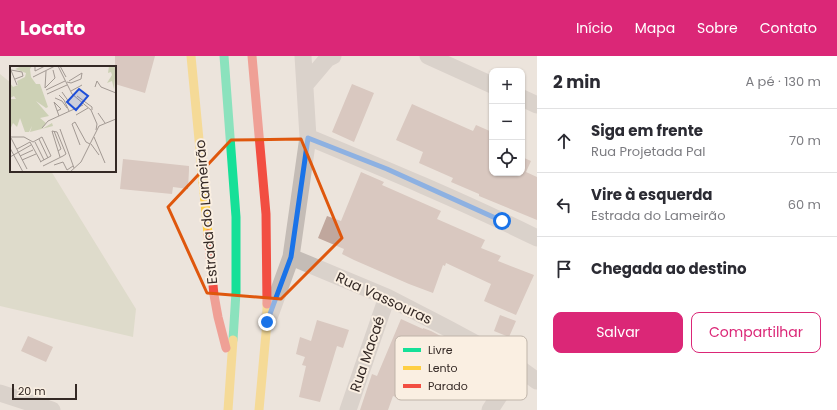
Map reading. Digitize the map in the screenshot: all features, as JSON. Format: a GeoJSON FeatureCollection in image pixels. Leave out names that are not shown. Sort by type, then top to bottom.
{"type":"FeatureCollection","features":[{"type":"Feature","properties":{"kind":"main road","name":"Estrada do Lameirão"},"geometry":{"type":"LineString","coordinates":[[191,56],[214,296],[231,367]]}},
{"type":"Feature","properties":{"kind":"main road","name":"Estrada do Lameirão"},"geometry":{"type":"LineString","coordinates":[[224,56],[236,217],[236,292],[228,410]]}},
{"type":"Feature","properties":{"kind":"main road"},"geometry":{"type":"LineString","coordinates":[[252,56],[266,214],[267,322],[259,410]]}},
{"type":"Feature","properties":{"kind":"street"},"geometry":{"type":"LineString","coordinates":[[267,322],[291,257],[308,138],[303,56]]}},
{"type":"Feature","properties":{"kind":"street"},"geometry":{"type":"LineString","coordinates":[[305,85],[326,59],[333,56]]}},
{"type":"Feature","properties":{"kind":"street"},"geometry":{"type":"LineString","coordinates":[[428,56],[489,84]]}},
{"type":"Feature","properties":{"kind":"street"},"geometry":{"type":"LineString","coordinates":[[525,99],[537,105]]}},
{"type":"Feature","properties":{"kind":"street"},"geometry":{"type":"LineString","coordinates":[[308,138],[387,169],[537,238]]}},
{"type":"Feature","properties":{"kind":"street","name":"Rua Vassouras"},"geometry":{"type":"LineString","coordinates":[[291,257],[387,297],[462,336]]}},
{"type":"Feature","properties":{"kind":"street","name":"Rua Macaé"},"geometry":{"type":"LineString","coordinates":[[348,410],[387,297]]}},
{"type":"Feature","properties":{"kind":"street","name":"Rua Vassouras"},"geometry":{"type":"LineString","coordinates":[[527,374],[537,381]]}},
{"type":"Feature","properties":{"kind":"street"},"geometry":{"type":"LineString","coordinates":[[0,393],[52,410]]}},
{"type":"Feature","properties":{"kind":"street"},"geometry":{"type":"LineString","coordinates":[[490,410],[497,400]]}},
{"type":"Feature","properties":{"kind":"highlighted area"},"geometry":{"type":"Polygon","coordinates":[[[301,139],[342,238],[281,299],[207,293],[168,207],[231,140],[301,139]]]}},
{"type":"Feature","properties":{"kind":"green space"},"geometry":{"type":"Polygon","coordinates":[[[0,74],[10,82],[10,172],[52,172],[136,309],[133,337],[0,306],[0,74]]]}},
{"type":"Feature","properties":{"kind":"building"},"geometry":{"type":"Polygon","coordinates":[[[115,56],[155,56],[145,93],[116,84],[115,56]]]}},
{"type":"Feature","properties":{"kind":"building"},"geometry":{"type":"Polygon","coordinates":[[[352,84],[374,93],[354,142],[332,132],[352,84]]]}},
{"type":"Feature","properties":{"kind":"building"},"geometry":{"type":"Polygon","coordinates":[[[412,104],[473,131],[476,125],[489,131],[489,176],[525,176],[525,158],[531,161],[526,172],[537,177],[537,220],[479,196],[479,194],[451,182],[453,178],[419,163],[423,152],[396,140],[412,104]]]}},
{"type":"Feature","properties":{"kind":"building"},"geometry":{"type":"Polygon","coordinates":[[[123,159],[189,166],[188,189],[173,187],[172,194],[120,189],[123,159]]]}},
{"type":"Feature","properties":{"kind":"building"},"geometry":{"type":"Polygon","coordinates":[[[361,172],[384,182],[382,185],[441,211],[437,219],[485,240],[481,248],[501,256],[498,261],[534,275],[516,315],[484,301],[491,284],[446,263],[445,266],[443,265],[433,293],[354,260],[342,254],[344,249],[318,238],[327,216],[341,221],[361,172]]]}},
{"type":"Feature","properties":{"kind":"building"},"geometry":{"type":"Polygon","coordinates":[[[500,315],[516,321],[509,336],[494,331],[500,315]]]}},
{"type":"Feature","properties":{"kind":"building"},"geometry":{"type":"Polygon","coordinates":[[[401,319],[441,336],[395,336],[395,397],[393,396],[388,410],[360,410],[372,374],[377,376],[401,319]]]}},
{"type":"Feature","properties":{"kind":"building"},"geometry":{"type":"Polygon","coordinates":[[[317,320],[349,330],[343,348],[337,346],[320,402],[299,397],[306,366],[302,365],[305,357],[296,354],[300,337],[311,341],[317,320]]]}},
{"type":"Feature","properties":{"kind":"building"},"geometry":{"type":"Polygon","coordinates":[[[28,336],[53,347],[46,362],[21,351],[28,336]]]}},
{"type":"Feature","properties":{"kind":"traffic: fast"},"geometry":{"type":"LineString","coordinates":[[224,56],[236,217],[236,292],[233,340]]}},
{"type":"Feature","properties":{"kind":"traffic: slow"},"geometry":{"type":"LineString","coordinates":[[191,56],[208,234]]}},
{"type":"Feature","properties":{"kind":"traffic: slow"},"geometry":{"type":"LineString","coordinates":[[259,410],[267,322],[267,304]]}},
{"type":"Feature","properties":{"kind":"traffic: slow"},"geometry":{"type":"LineString","coordinates":[[228,410],[233,340]]}},
{"type":"Feature","properties":{"kind":"traffic: jam"},"geometry":{"type":"LineString","coordinates":[[252,56],[266,214],[267,304]]}},
{"type":"Feature","properties":{"kind":"traffic: jam"},"geometry":{"type":"LineString","coordinates":[[208,234],[214,295],[226,348]]}},
{"type":"Feature","properties":{"kind":"route"},"geometry":{"type":"LineString","coordinates":[[267,322],[291,257],[308,138],[387,169],[502,221]]}}]}
